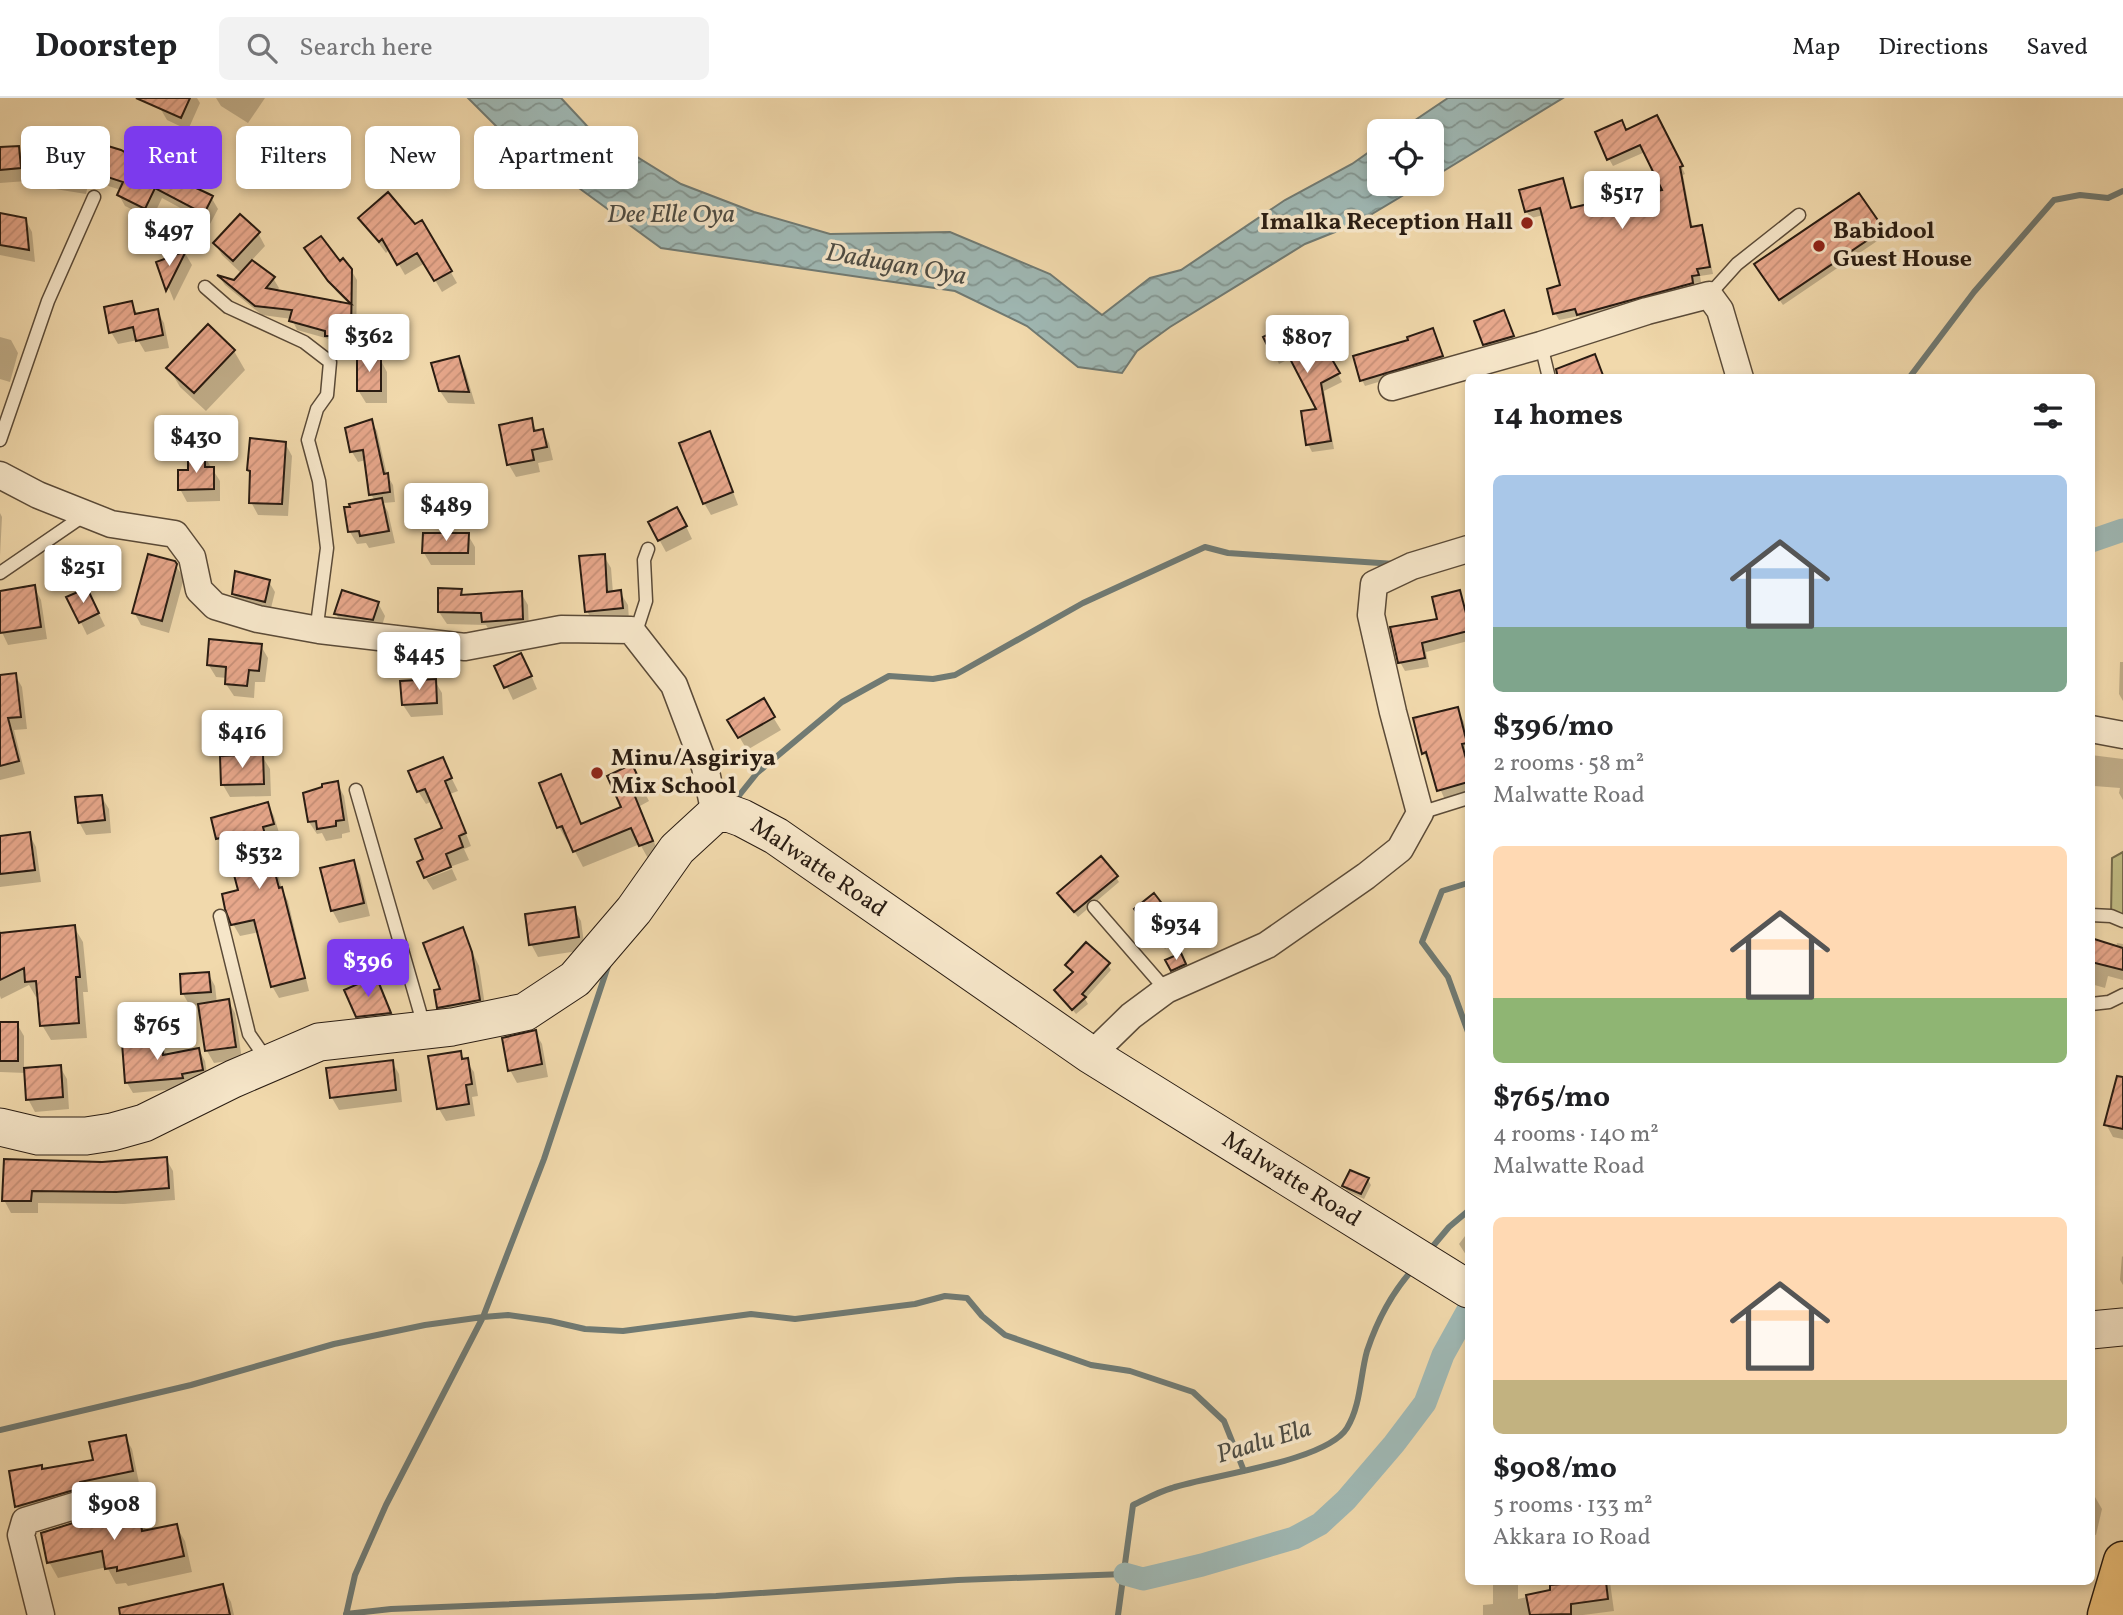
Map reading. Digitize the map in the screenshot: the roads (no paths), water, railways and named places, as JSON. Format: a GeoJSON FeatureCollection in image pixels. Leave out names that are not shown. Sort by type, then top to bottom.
{"type":"FeatureCollection","features":[{"type":"Feature","properties":{"kind":"main road"},"geometry":{"type":"LineString","coordinates":[[2113,1605],[2123,1561]]}},
{"type":"Feature","properties":{"kind":"street"},"geometry":{"type":"LineString","coordinates":[[1392,387],[1709,295],[1720,310],[1739,374]]}},
{"type":"Feature","properties":{"kind":"street"},"geometry":{"type":"LineString","coordinates":[[0,475],[38,495],[111,524],[174,534],[192,557],[199,590],[215,606],[258,619],[319,631],[466,647],[561,629],[631,630],[674,685],[705,767],[715,814]]}},
{"type":"Feature","properties":{"kind":"street"},"geometry":{"type":"LineString","coordinates":[[1091,1055],[1131,1016],[1166,990],[1266,945],[1366,876],[1400,849],[1420,813],[1371,615],[1374,584],[1412,566],[1465,549]]}},
{"type":"Feature","properties":{"kind":"street"},"geometry":{"type":"LineString","coordinates":[[2095,730],[2123,735]]}},
{"type":"Feature","properties":{"kind":"street","name":"Malwatte Road"},"geometry":{"type":"LineString","coordinates":[[0,1127],[37,1136],[86,1136],[112,1132],[145,1123],[233,1079],[318,1042],[425,1030],[525,1012],[575,979],[635,910],[677,849],[715,814],[728,813],[776,836],[1091,1055],[1465,1287]]}},
{"type":"Feature","properties":{"kind":"street"},"geometry":{"type":"LineString","coordinates":[[2095,1330],[2123,1327]]}},
{"type":"Feature","properties":{"kind":"street"},"geometry":{"type":"LineString","coordinates":[[41,1615],[21,1535],[25,1521],[84,1503]]}},
{"type":"Feature","properties":{"kind":"lane"},"geometry":{"type":"LineString","coordinates":[[0,440],[48,301],[94,197]]}},
{"type":"Feature","properties":{"kind":"lane"},"geometry":{"type":"LineString","coordinates":[[1709,295],[1737,264],[1799,215]]}},
{"type":"Feature","properties":{"kind":"lane"},"geometry":{"type":"LineString","coordinates":[[205,287],[228,307],[304,342],[330,362],[327,396],[317,410],[309,440],[319,481],[327,548],[318,617],[319,631]]}},
{"type":"Feature","properties":{"kind":"lane"},"geometry":{"type":"LineString","coordinates":[[1541,345],[1548,374]]}},
{"type":"Feature","properties":{"kind":"lane"},"geometry":{"type":"LineString","coordinates":[[0,573],[86,514]]}},
{"type":"Feature","properties":{"kind":"lane"},"geometry":{"type":"LineString","coordinates":[[635,635],[646,601],[644,560],[648,549]]}},
{"type":"Feature","properties":{"kind":"lane"},"geometry":{"type":"LineString","coordinates":[[356,790],[425,1030]]}},
{"type":"Feature","properties":{"kind":"lane"},"geometry":{"type":"LineString","coordinates":[[1420,813],[1465,800]]}},
{"type":"Feature","properties":{"kind":"lane"},"geometry":{"type":"LineString","coordinates":[[1094,907],[1166,990]]}},
{"type":"Feature","properties":{"kind":"lane"},"geometry":{"type":"LineString","coordinates":[[2095,915],[2111,916],[2123,921]]}},
{"type":"Feature","properties":{"kind":"lane"},"geometry":{"type":"LineString","coordinates":[[220,916],[249,1034],[269,1064]]}},
{"type":"Feature","properties":{"kind":"lane"},"geometry":{"type":"LineString","coordinates":[[2095,1004],[2109,1002],[2123,995]]}},
{"type":"Feature","properties":{"kind":"water","name":"Dee Elle Oya"},"geometry":{"type":"Polygon","coordinates":[[[468,98],[561,98],[587,126],[496,126],[468,98]]]}},
{"type":"Feature","properties":{"kind":"water"},"geometry":{"type":"Polygon","coordinates":[[[1448,98],[1563,98],[1444,171],[1444,119],[1417,119],[1448,98]]]}},
{"type":"Feature","properties":{"kind":"water","name":"Dee Elle Oya"},"geometry":{"type":"Polygon","coordinates":[[[1367,153],[1367,196],[1402,196],[1355,224],[1305,244],[1170,327],[1137,351],[1122,373],[1078,367],[1027,326],[955,291],[661,248],[580,189],[638,189],[638,157],[681,184],[754,212],[830,234],[950,232],[1050,274],[1102,315],[1150,278],[1181,270],[1285,200],[1367,153]]]}},
{"type":"Feature","properties":{"kind":"waterway","name":"Paalu Ela"},"geometry":{"type":"LineString","coordinates":[[1912,374],[1974,292],[2054,200],[2080,195],[2108,198],[2123,191]]}},
{"type":"Feature","properties":{"kind":"waterway"},"geometry":{"type":"LineString","coordinates":[[2095,540],[2123,530]]}},
{"type":"Feature","properties":{"kind":"waterway"},"geometry":{"type":"LineString","coordinates":[[733,803],[757,773],[842,702],[889,676],[933,679],[955,675],[1083,603],[1205,547],[1228,553],[1395,564]]}},
{"type":"Feature","properties":{"kind":"waterway","name":"Paalu Ela"},"geometry":{"type":"LineString","coordinates":[[1465,884],[1442,891],[1422,942],[1448,977],[1465,1024]]}},
{"type":"Feature","properties":{"kind":"waterway"},"geometry":{"type":"LineString","coordinates":[[346,1615],[355,1575],[386,1505],[483,1317],[544,1159],[609,963]]}},
{"type":"Feature","properties":{"kind":"waterway","name":"Paalu Ela"},"geometry":{"type":"LineString","coordinates":[[1428,1252],[1449,1227],[1465,1214]]}},
{"type":"Feature","properties":{"kind":"waterway","name":"Paalu Ela"},"geometry":{"type":"LineString","coordinates":[[1118,1615],[1133,1505],[1172,1488],[1266,1466],[1316,1450],[1335,1440],[1352,1419],[1367,1351],[1386,1307],[1414,1268]]}},
{"type":"Feature","properties":{"kind":"waterway"},"geometry":{"type":"LineString","coordinates":[[0,1430],[191,1385],[334,1344],[425,1325],[508,1315],[585,1329],[623,1331],[751,1314],[795,1319],[915,1304],[945,1296],[967,1298],[982,1316],[1005,1335],[1091,1365],[1130,1371],[1193,1392],[1224,1421],[1244,1471]]}},
{"type":"Feature","properties":{"kind":"waterway"},"geometry":{"type":"LineString","coordinates":[[1125,1574],[1143,1579],[1202,1565],[1294,1538],[1320,1524],[1346,1500],[1425,1403],[1443,1355],[1465,1315]]}},
{"type":"Feature","properties":{"kind":"waterway"},"geometry":{"type":"LineString","coordinates":[[346,1614],[391,1609],[716,1596],[958,1580],[1125,1574]]}},
{"type":"Feature","properties":{"kind":"place","name":"Imalka Reception Hall"},"geometry":{"type":"Point","coordinates":[1527,223]}},
{"type":"Feature","properties":{"kind":"place","name":"Babidool Guest House"},"geometry":{"type":"Point","coordinates":[1819,246]}},
{"type":"Feature","properties":{"kind":"place","name":"Minu/Asgiriya Mix School"},"geometry":{"type":"Point","coordinates":[597,773]}},
{"type":"Feature","properties":{"kind":"water label","name":"Dadugan Oya"},"geometry":{"type":"Point","coordinates":[896,265]}}]}
